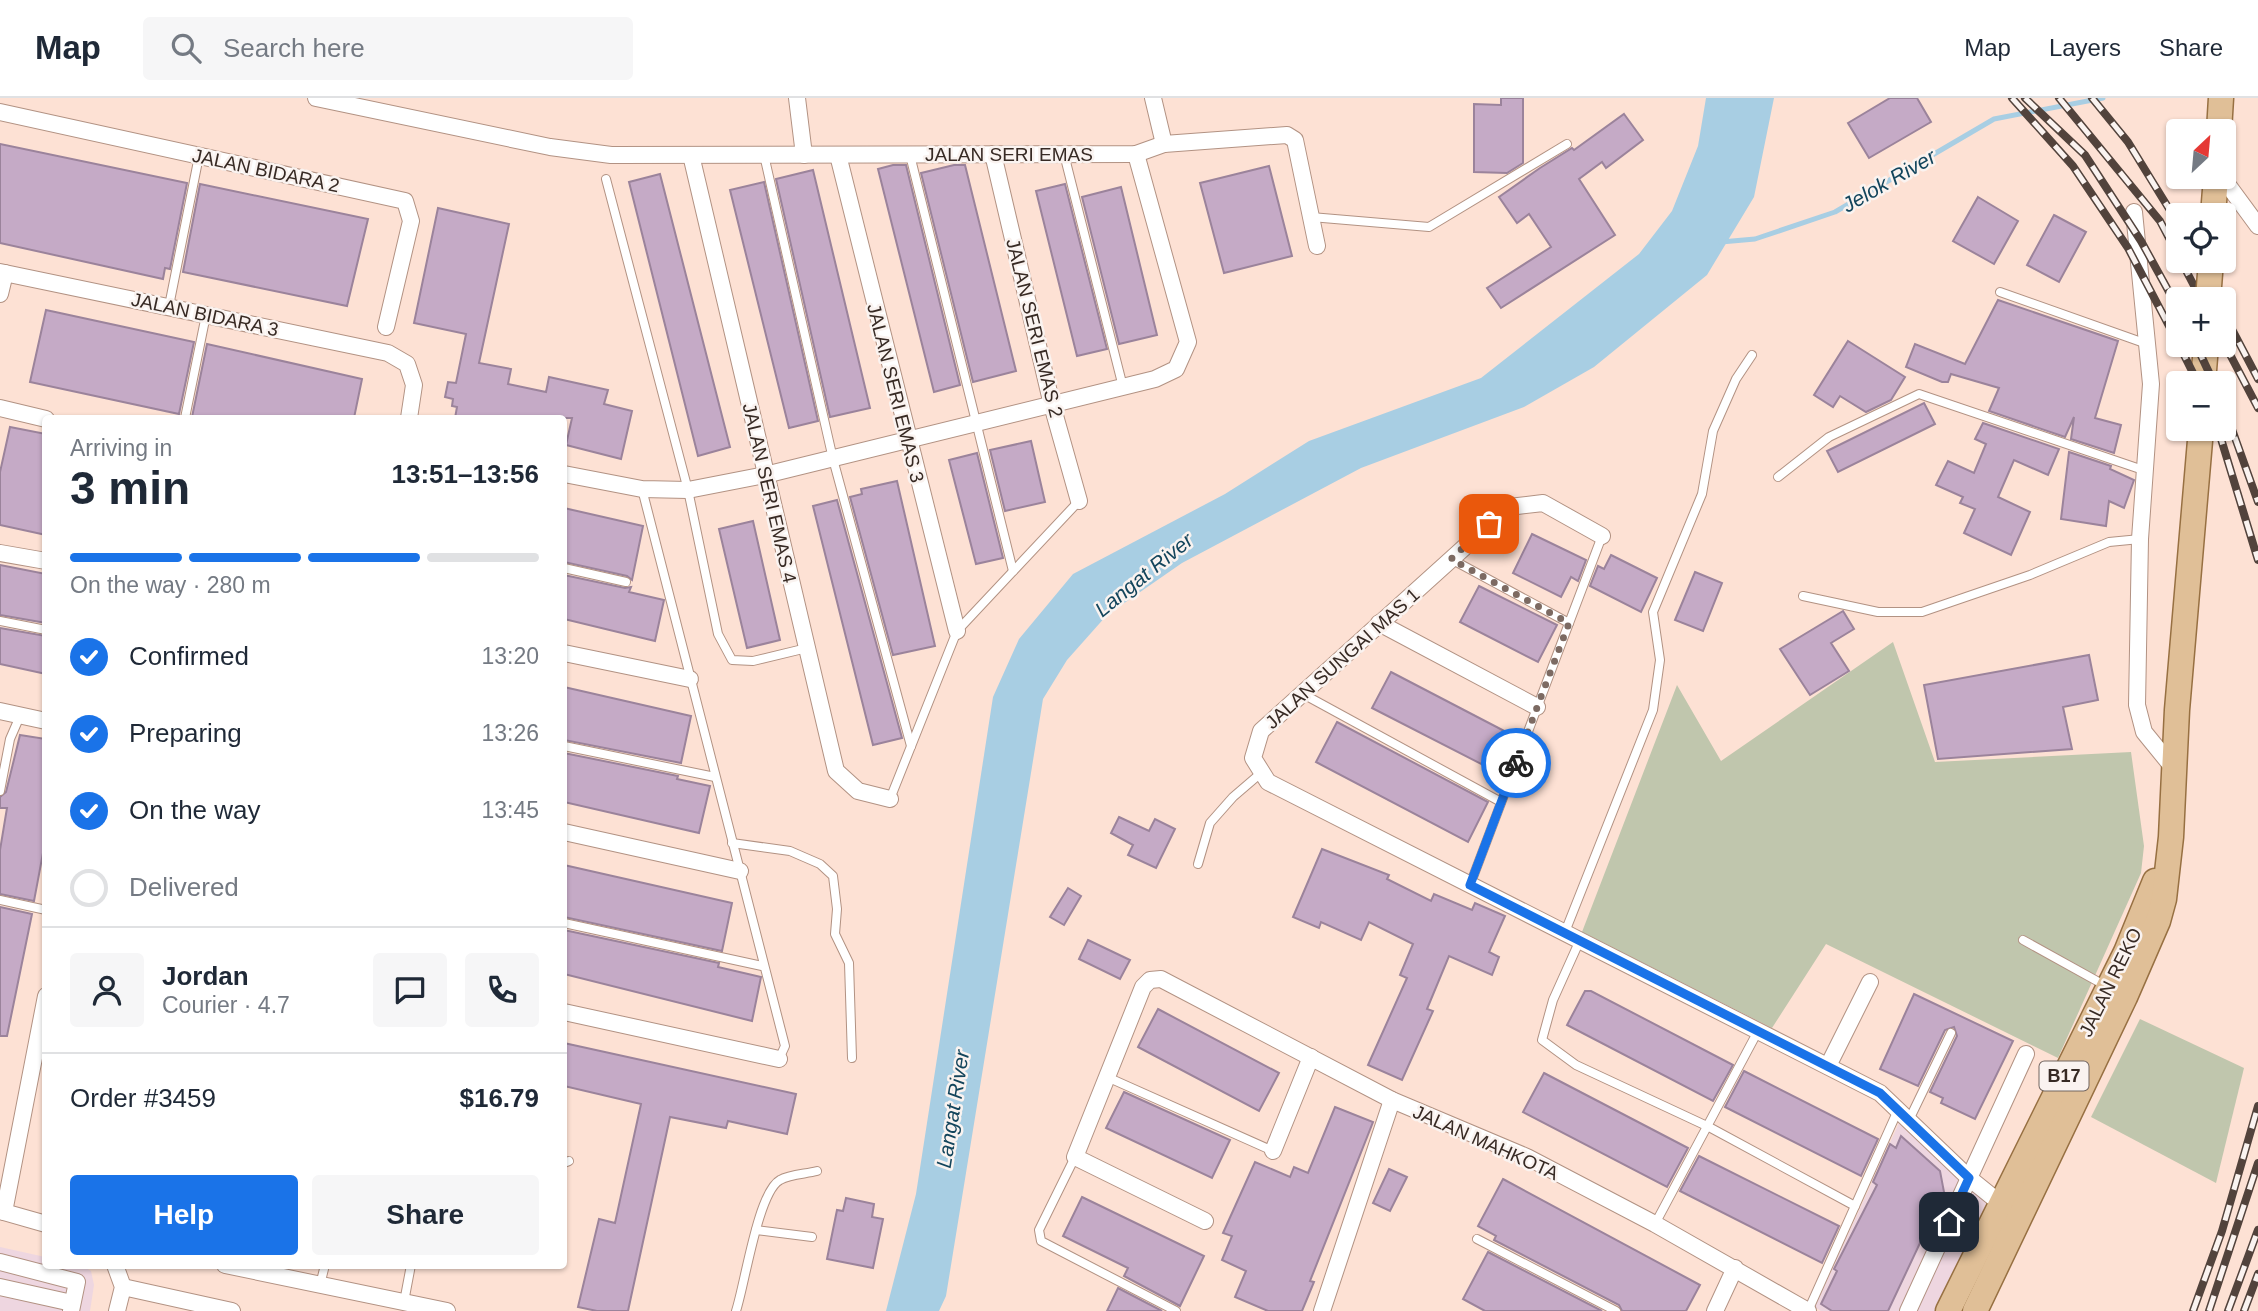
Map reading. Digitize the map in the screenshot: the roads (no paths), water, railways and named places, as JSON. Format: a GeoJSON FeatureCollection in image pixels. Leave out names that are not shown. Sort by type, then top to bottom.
{"type":"FeatureCollection","features":[{"type":"Feature","properties":{"kind":"main road"},"geometry":{"type":"LineString","coordinates":[[2220,119],[2221,98]]}},
{"type":"Feature","properties":{"kind":"main road","name":"JALAN REKO"},"geometry":{"type":"LineString","coordinates":[[1976,1311],[2158,921],[2164,899],[2171,837],[2177,710],[2200,441]]}},
{"type":"Feature","properties":{"kind":"main road","name":"JALAN REKO"},"geometry":{"type":"LineString","coordinates":[[1948,1311],[2126,952],[2171,837]]}},
{"type":"Feature","properties":{"kind":"street","name":"JALAN SERI EMAS"},"geometry":{"type":"LineString","coordinates":[[316,98],[550,147],[611,155],[1136,154],[1164,144],[1287,135],[1295,140],[1317,246]]}},
{"type":"Feature","properties":{"kind":"street"},"geometry":{"type":"LineString","coordinates":[[797,98],[804,155]]}},
{"type":"Feature","properties":{"kind":"street"},"geometry":{"type":"LineString","coordinates":[[1153,98],[1164,144]]}},
{"type":"Feature","properties":{"kind":"street","name":"JALAN BIDARA 2"},"geometry":{"type":"LineString","coordinates":[[0,112],[405,201],[411,221],[386,327]]}},
{"type":"Feature","properties":{"kind":"street","name":"JALAN SERI EMAS 2"},"geometry":{"type":"LineString","coordinates":[[993,154],[1052,405],[1079,501]]}},
{"type":"Feature","properties":{"kind":"street"},"geometry":{"type":"LineString","coordinates":[[567,475],[642,489],[688,490],[908,441],[1155,379],[1176,369],[1188,342],[1136,154]]}},
{"type":"Feature","properties":{"kind":"street","name":"JALAN SERI EMAS 4"},"geometry":{"type":"LineString","coordinates":[[691,155],[836,771],[858,791],[890,799]]}},
{"type":"Feature","properties":{"kind":"street","name":"JALAN SERI EMAS 3"},"geometry":{"type":"LineString","coordinates":[[838,155],[957,631]]}},
{"type":"Feature","properties":{"kind":"street"},"geometry":{"type":"LineString","coordinates":[[2231,189],[2258,226]]}},
{"type":"Feature","properties":{"kind":"street"},"geometry":{"type":"LineString","coordinates":[[2134,212],[2151,384],[2140,539],[2137,705],[2144,732],[2175,770]]}},
{"type":"Feature","properties":{"kind":"street"},"geometry":{"type":"LineString","coordinates":[[0,295],[2,273]]}},
{"type":"Feature","properties":{"kind":"street","name":"JALAN BIDARA 3"},"geometry":{"type":"LineString","coordinates":[[2,273],[207,313],[388,353],[407,364],[414,385],[409,415]]}},
{"type":"Feature","properties":{"kind":"street"},"geometry":{"type":"LineString","coordinates":[[0,408],[42,418]]}},
{"type":"Feature","properties":{"kind":"street","name":"JALAN SUNGAI MAS 1"},"geometry":{"type":"LineString","coordinates":[[1261,773],[1253,758],[1261,731],[1509,507],[1543,503],[1602,536]]}},
{"type":"Feature","properties":{"kind":"street"},"geometry":{"type":"LineString","coordinates":[[0,552],[42,560]]}},
{"type":"Feature","properties":{"kind":"street"},"geometry":{"type":"LineString","coordinates":[[1379,624],[1537,707]]}},
{"type":"Feature","properties":{"kind":"street"},"geometry":{"type":"LineString","coordinates":[[567,654],[690,679]]}},
{"type":"Feature","properties":{"kind":"street"},"geometry":{"type":"LineString","coordinates":[[0,711],[42,720]]}},
{"type":"Feature","properties":{"kind":"street"},"geometry":{"type":"LineString","coordinates":[[1261,773],[1268,782],[1880,1093],[1969,1178],[2000,1202]]}},
{"type":"Feature","properties":{"kind":"street"},"geometry":{"type":"LineString","coordinates":[[567,833],[740,871]]}},
{"type":"Feature","properties":{"kind":"street","name":"JALAN MAHKOTA"},"geometry":{"type":"LineString","coordinates":[[1107,1077],[1143,986],[1150,981],[1161,979],[1392,1100],[1527,1157],[1655,1224],[1808,1311]]}},
{"type":"Feature","properties":{"kind":"street"},"geometry":{"type":"LineString","coordinates":[[1828,1066],[1870,982]]}},
{"type":"Feature","properties":{"kind":"street"},"geometry":{"type":"LineString","coordinates":[[567,1013],[779,1059]]}},
{"type":"Feature","properties":{"kind":"street"},"geometry":{"type":"LineString","coordinates":[[42,1016],[2,1212],[42,1223]]}},
{"type":"Feature","properties":{"kind":"street"},"geometry":{"type":"LineString","coordinates":[[1908,1311],[2026,1054]]}},
{"type":"Feature","properties":{"kind":"street"},"geometry":{"type":"LineString","coordinates":[[1273,1151],[1311,1057]]}},
{"type":"Feature","properties":{"kind":"street"},"geometry":{"type":"LineString","coordinates":[[1107,1077],[1075,1157],[1205,1221]]}},
{"type":"Feature","properties":{"kind":"street"},"geometry":{"type":"LineString","coordinates":[[1322,1311],[1392,1100]]}},
{"type":"Feature","properties":{"kind":"street"},"geometry":{"type":"LineString","coordinates":[[0,1262],[77,1282],[72,1307],[0,1287]]}},
{"type":"Feature","properties":{"kind":"street"},"geometry":{"type":"LineString","coordinates":[[1715,1311],[1735,1268]]}},
{"type":"Feature","properties":{"kind":"street"},"geometry":{"type":"LineString","coordinates":[[117,1269],[123,1287],[117,1311]]}},
{"type":"Feature","properties":{"kind":"street"},"geometry":{"type":"LineString","coordinates":[[244,1269],[447,1311]]}},
{"type":"Feature","properties":{"kind":"street"},"geometry":{"type":"LineString","coordinates":[[123,1287],[232,1311]]}},
{"type":"Feature","properties":{"kind":"lane"},"geometry":{"type":"LineString","coordinates":[[1311,217],[1429,227],[1567,144]]}},
{"type":"Feature","properties":{"kind":"lane"},"geometry":{"type":"LineString","coordinates":[[1064,154],[1123,387]]}},
{"type":"Feature","properties":{"kind":"lane"},"geometry":{"type":"LineString","coordinates":[[764,155],[833,458],[911,746]]}},
{"type":"Feature","properties":{"kind":"lane"},"geometry":{"type":"LineString","coordinates":[[910,155],[1013,571]]}},
{"type":"Feature","properties":{"kind":"lane"},"geometry":{"type":"LineString","coordinates":[[169,306],[199,156]]}},
{"type":"Feature","properties":{"kind":"lane"},"geometry":{"type":"LineString","coordinates":[[606,179],[688,490],[718,634],[732,660],[753,661],[807,648]]}},
{"type":"Feature","properties":{"kind":"lane"},"geometry":{"type":"LineString","coordinates":[[2000,292],[2149,345]]}},
{"type":"Feature","properties":{"kind":"lane"},"geometry":{"type":"LineString","coordinates":[[186,415],[207,313]]}},
{"type":"Feature","properties":{"kind":"lane"},"geometry":{"type":"LineString","coordinates":[[1564,932],[1653,710],[1660,660],[1653,612],[1702,494],[1713,431],[1736,379],[1752,355]]}},
{"type":"Feature","properties":{"kind":"lane"},"geometry":{"type":"LineString","coordinates":[[1778,477],[1829,437],[1919,394],[2146,471]]}},
{"type":"Feature","properties":{"kind":"lane"},"geometry":{"type":"LineString","coordinates":[[642,489],[762,966],[785,1046],[779,1059]]}},
{"type":"Feature","properties":{"kind":"lane"},"geometry":{"type":"LineString","coordinates":[[890,799],[957,631],[1079,501]]}},
{"type":"Feature","properties":{"kind":"lane"},"geometry":{"type":"LineString","coordinates":[[1470,885],[1602,536]]}},
{"type":"Feature","properties":{"kind":"lane"},"geometry":{"type":"LineString","coordinates":[[1803,596],[1878,612],[1923,612],[2030,575],[2109,542],[2140,539]]}},
{"type":"Feature","properties":{"kind":"lane"},"geometry":{"type":"LineString","coordinates":[[1451,559],[1569,623]]}},
{"type":"Feature","properties":{"kind":"lane"},"geometry":{"type":"LineString","coordinates":[[567,569],[626,582]]}},
{"type":"Feature","properties":{"kind":"lane"},"geometry":{"type":"LineString","coordinates":[[0,621],[42,629]]}},
{"type":"Feature","properties":{"kind":"lane"},"geometry":{"type":"LineString","coordinates":[[1303,694],[1501,802]]}},
{"type":"Feature","properties":{"kind":"lane"},"geometry":{"type":"LineString","coordinates":[[0,791],[10,739],[20,716]]}},
{"type":"Feature","properties":{"kind":"lane"},"geometry":{"type":"LineString","coordinates":[[567,747],[715,777]]}},
{"type":"Feature","properties":{"kind":"lane"},"geometry":{"type":"LineString","coordinates":[[1198,864],[1210,823],[1233,797],[1261,773]]}},
{"type":"Feature","properties":{"kind":"lane"},"geometry":{"type":"LineString","coordinates":[[732,843],[790,850],[820,864],[833,876],[837,909],[835,934],[849,963],[852,1058]]}},
{"type":"Feature","properties":{"kind":"lane"},"geometry":{"type":"LineString","coordinates":[[0,900],[42,909]]}},
{"type":"Feature","properties":{"kind":"lane"},"geometry":{"type":"LineString","coordinates":[[567,924],[762,966]]}},
{"type":"Feature","properties":{"kind":"lane"},"geometry":{"type":"LineString","coordinates":[[1580,940],[1553,1000],[1542,1040],[1576,1065],[1709,1127],[1854,1206]]}},
{"type":"Feature","properties":{"kind":"lane"},"geometry":{"type":"LineString","coordinates":[[2023,940],[2108,988]]}},
{"type":"Feature","properties":{"kind":"lane"},"geometry":{"type":"LineString","coordinates":[[1655,1224],[1758,1031]]}},
{"type":"Feature","properties":{"kind":"lane"},"geometry":{"type":"LineString","coordinates":[[1808,1311],[1854,1206],[1951,1033]]}},
{"type":"Feature","properties":{"kind":"lane"},"geometry":{"type":"LineString","coordinates":[[1107,1077],[1273,1151]]}},
{"type":"Feature","properties":{"kind":"lane"},"geometry":{"type":"LineString","coordinates":[[1075,1157],[1039,1230],[1041,1241],[1176,1311]]}},
{"type":"Feature","properties":{"kind":"lane"},"geometry":{"type":"LineString","coordinates":[[736,1311],[756,1230],[771,1187],[782,1179],[817,1171]]}},
{"type":"Feature","properties":{"kind":"lane"},"geometry":{"type":"LineString","coordinates":[[756,1230],[812,1237]]}},
{"type":"Feature","properties":{"kind":"lane"},"geometry":{"type":"LineString","coordinates":[[1476,1239],[1616,1311]]}},
{"type":"Feature","properties":{"kind":"lane"},"geometry":{"type":"LineString","coordinates":[[320,1285],[324,1269]]}},
{"type":"Feature","properties":{"kind":"lane"},"geometry":{"type":"LineString","coordinates":[[404,1302],[410,1269]]}},
{"type":"Feature","properties":{"kind":"water","name":"Langat River"},"geometry":{"type":"Polygon","coordinates":[[[1706,98],[1774,98],[1754,197],[1707,275],[1594,367],[1524,407],[1361,468],[1182,563],[1107,615],[1067,660],[1043,699],[946,1296],[939,1311],[886,1311],[916,1194],[993,697],[1019,639],[1073,574],[1225,494],[1309,441],[1481,378],[1639,254],[1672,211],[1698,146],[1706,98]]]}},
{"type":"Feature","properties":{"kind":"waterway","name":"Jelok River"},"geometry":{"type":"LineString","coordinates":[[1721,242],[1755,239],[1835,212],[1994,119],[2103,98]]}},
{"type":"Feature","properties":{"kind":"railway"},"geometry":{"type":"LineString","coordinates":[[2012,98],[2073,166],[2128,248],[2166,320]]}},
{"type":"Feature","properties":{"kind":"railway"},"geometry":{"type":"LineString","coordinates":[[2025,98],[2085,155],[2141,241],[2166,287]]}},
{"type":"Feature","properties":{"kind":"railway"},"geometry":{"type":"LineString","coordinates":[[2059,98],[2160,221],[2166,232]]}},
{"type":"Feature","properties":{"kind":"railway"},"geometry":{"type":"LineString","coordinates":[[2092,98],[2128,142],[2166,204]]}},
{"type":"Feature","properties":{"kind":"railway"},"geometry":{"type":"LineString","coordinates":[[2187,273],[2195,287]]}},
{"type":"Feature","properties":{"kind":"railway"},"geometry":{"type":"LineString","coordinates":[[2203,273],[2211,287]]}},
{"type":"Feature","properties":{"kind":"railway"},"geometry":{"type":"LineString","coordinates":[[2236,337],[2258,379]]}},
{"type":"Feature","properties":{"kind":"railway"},"geometry":{"type":"LineString","coordinates":[[2185,357],[2192,371]]}},
{"type":"Feature","properties":{"kind":"railway"},"geometry":{"type":"LineString","coordinates":[[2202,357],[2208,371]]}},
{"type":"Feature","properties":{"kind":"railway"},"geometry":{"type":"LineString","coordinates":[[2231,357],[2258,408]]}},
{"type":"Feature","properties":{"kind":"railway"},"geometry":{"type":"LineString","coordinates":[[2222,441],[2258,560]]}},
{"type":"Feature","properties":{"kind":"railway"},"geometry":{"type":"LineString","coordinates":[[2236,441],[2258,502]]}},
{"type":"Feature","properties":{"kind":"railway"},"geometry":{"type":"LineString","coordinates":[[2193,1311],[2222,1231],[2258,1106]]}},
{"type":"Feature","properties":{"kind":"railway"},"geometry":{"type":"LineString","coordinates":[[2209,1311],[2258,1163]]}},
{"type":"Feature","properties":{"kind":"railway"},"geometry":{"type":"LineString","coordinates":[[2228,1311],[2258,1230]]}},
{"type":"Feature","properties":{"kind":"railway"},"geometry":{"type":"LineString","coordinates":[[2244,1311],[2258,1274]]}}]}
